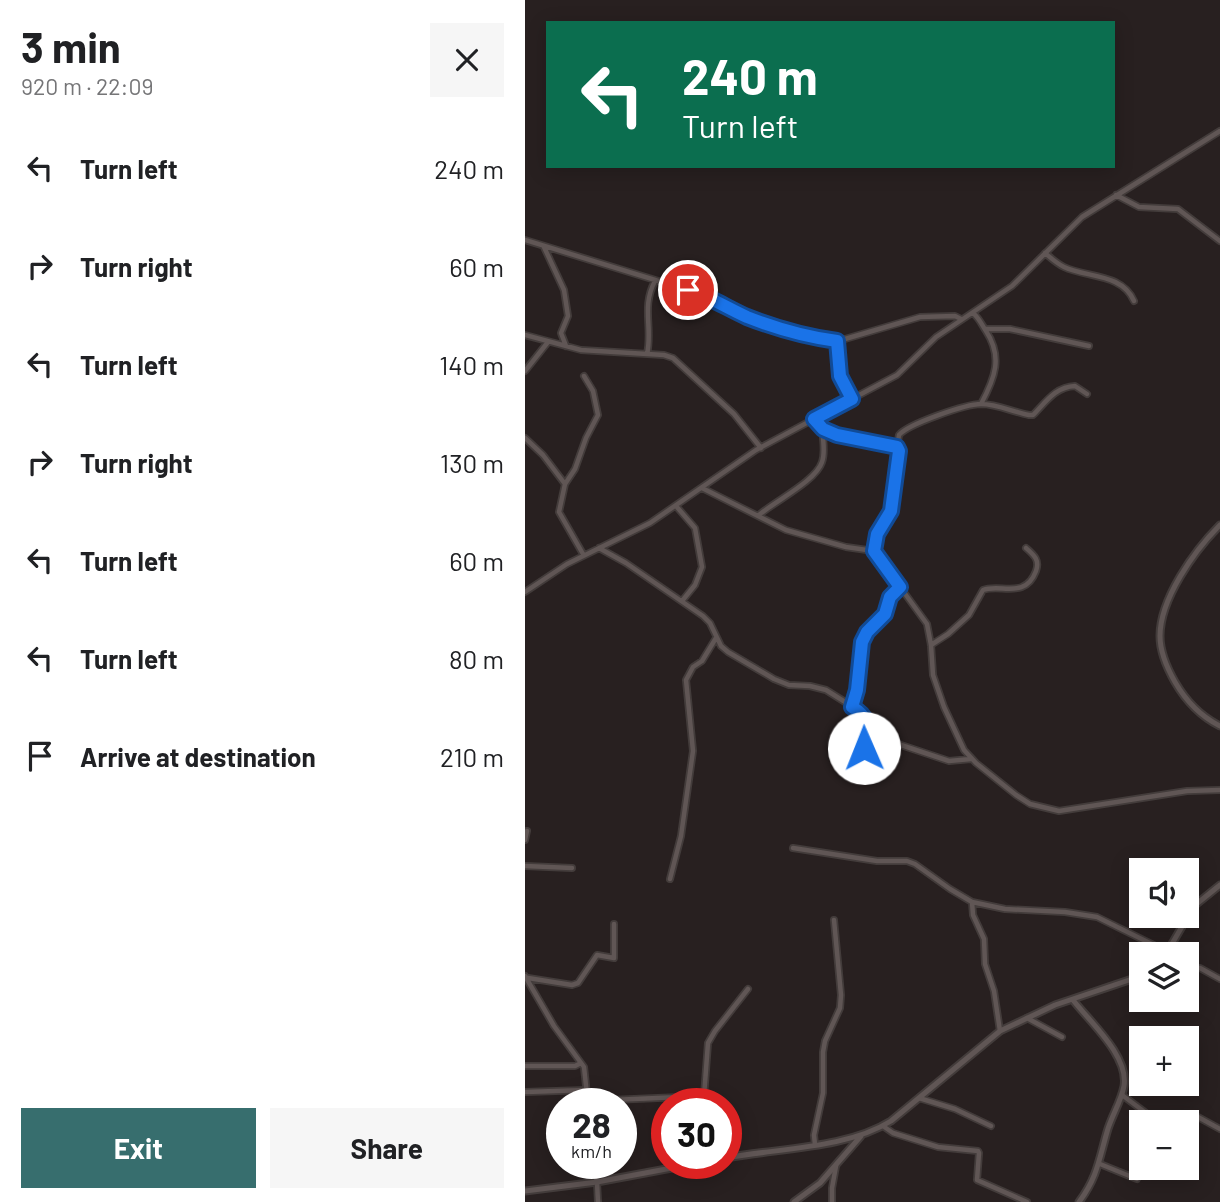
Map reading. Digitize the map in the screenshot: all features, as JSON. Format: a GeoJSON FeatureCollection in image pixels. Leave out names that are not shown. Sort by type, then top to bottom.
{"type":"FeatureCollection","features":[{"type":"Feature","properties":{"kind":"main road"},"geometry":{"type":"LineString","coordinates":[[1220,525],[1197,551],[1180,577],[1164,610],[1160,634],[1164,660],[1176,684],[1198,712],[1220,726]]}},
{"type":"Feature","properties":{"kind":"main road"},"geometry":{"type":"LineString","coordinates":[[1173,942],[1194,906],[1220,885]]}},
{"type":"Feature","properties":{"kind":"main road"},"geometry":{"type":"LineString","coordinates":[[742,1155],[862,1135],[883,1126],[1000,1031],[1026,1017],[1129,980]]}},
{"type":"Feature","properties":{"kind":"main road"},"geometry":{"type":"LineString","coordinates":[[1073,1000],[1120,1060],[1125,1079],[1122,1094],[1110,1121],[1100,1164],[1080,1202]]}},
{"type":"Feature","properties":{"kind":"main road"},"geometry":{"type":"LineString","coordinates":[[794,1202],[820,1183],[862,1135]]}},
{"type":"Feature","properties":{"kind":"main road"},"geometry":{"type":"LineString","coordinates":[[525,1191],[651,1172]]}},
{"type":"Feature","properties":{"kind":"street"},"geometry":{"type":"LineString","coordinates":[[525,592],[583,554],[639,529],[761,448],[897,375],[936,337],[1011,286],[1082,217],[1220,131]]}},
{"type":"Feature","properties":{"kind":"street"},"geometry":{"type":"LineString","coordinates":[[1116,195],[1139,207],[1178,209],[1220,242]]}},
{"type":"Feature","properties":{"kind":"street"},"geometry":{"type":"LineString","coordinates":[[525,240],[704,295],[760,321],[837,341],[920,317],[955,316],[961,319]]}},
{"type":"Feature","properties":{"kind":"street"},"geometry":{"type":"LineString","coordinates":[[544,246],[564,290],[568,316],[561,333],[566,347]]}},
{"type":"Feature","properties":{"kind":"street"},"geometry":{"type":"LineString","coordinates":[[1045,253],[1065,268],[1115,281],[1134,301]]}},
{"type":"Feature","properties":{"kind":"street"},"geometry":{"type":"LineString","coordinates":[[647,354],[647,304],[655,281]]}},
{"type":"Feature","properties":{"kind":"street"},"geometry":{"type":"LineString","coordinates":[[973,313],[996,347],[997,359],[981,404]]}},
{"type":"Feature","properties":{"kind":"street"},"geometry":{"type":"LineString","coordinates":[[985,329],[1010,329],[1089,346]]}},
{"type":"Feature","properties":{"kind":"street"},"geometry":{"type":"LineString","coordinates":[[525,335],[566,347],[600,352],[664,355],[680,363],[734,414],[761,448]]}},
{"type":"Feature","properties":{"kind":"street"},"geometry":{"type":"LineString","coordinates":[[837,341],[840,376],[852,399]]}},
{"type":"Feature","properties":{"kind":"street"},"geometry":{"type":"LineString","coordinates":[[525,371],[548,342]]}},
{"type":"Feature","properties":{"kind":"street"},"geometry":{"type":"LineString","coordinates":[[583,554],[559,512],[565,484],[575,469],[586,438],[599,415],[593,391],[585,376]]}},
{"type":"Feature","properties":{"kind":"street"},"geometry":{"type":"LineString","coordinates":[[1087,394],[1076,386],[1060,389],[1044,401],[1033,415],[981,404],[913,423],[899,435],[897,447],[900,455],[892,504],[888,518],[877,534],[874,551],[927,624],[931,668],[943,707],[964,750],[971,759],[1030,804],[1059,811],[1187,791],[1220,790]]}},
{"type":"Feature","properties":{"kind":"street"},"geometry":{"type":"LineString","coordinates":[[814,419],[823,429],[837,435],[897,447]]}},
{"type":"Feature","properties":{"kind":"street"},"geometry":{"type":"LineString","coordinates":[[759,515],[818,470],[825,451],[823,429]]}},
{"type":"Feature","properties":{"kind":"street"},"geometry":{"type":"LineString","coordinates":[[525,438],[543,455],[565,484]]}},
{"type":"Feature","properties":{"kind":"street"},"geometry":{"type":"LineString","coordinates":[[701,488],[786,530],[846,547],[874,551]]}},
{"type":"Feature","properties":{"kind":"street"},"geometry":{"type":"LineString","coordinates":[[675,506],[695,528],[702,566],[695,586],[682,601]]}},
{"type":"Feature","properties":{"kind":"street"},"geometry":{"type":"LineString","coordinates":[[598,547],[703,616],[728,652],[789,685],[826,690],[864,716],[867,733],[863,746],[867,750],[892,742],[949,761],[971,759]]}},
{"type":"Feature","properties":{"kind":"street"},"geometry":{"type":"LineString","coordinates":[[931,645],[949,634],[969,615],[983,590],[991,587],[1014,590],[1034,576],[1038,567],[1037,559],[1026,548]]}},
{"type":"Feature","properties":{"kind":"street"},"geometry":{"type":"LineString","coordinates":[[852,707],[857,690],[862,642],[867,632],[885,614],[890,597],[900,587]]}},
{"type":"Feature","properties":{"kind":"street"},"geometry":{"type":"LineString","coordinates":[[670,880],[681,836],[693,751],[687,680],[693,667],[702,661],[716,637]]}},
{"type":"Feature","properties":{"kind":"street"},"geometry":{"type":"LineString","coordinates":[[525,839],[527,831]]}},
{"type":"Feature","properties":{"kind":"street"},"geometry":{"type":"LineString","coordinates":[[793,848],[877,861],[907,861],[972,902],[1005,909],[1065,912],[1097,917],[1147,942]]}},
{"type":"Feature","properties":{"kind":"street"},"geometry":{"type":"LineString","coordinates":[[525,866],[572,868]]}},
{"type":"Feature","properties":{"kind":"street"},"geometry":{"type":"LineString","coordinates":[[972,902],[973,915],[985,939],[985,964],[994,991],[1000,1031]]}},
{"type":"Feature","properties":{"kind":"street"},"geometry":{"type":"LineString","coordinates":[[815,1144],[814,1135],[823,1093],[825,1041],[840,1008],[834,920]]}},
{"type":"Feature","properties":{"kind":"street"},"geometry":{"type":"LineString","coordinates":[[526,977],[572,985],[578,983],[597,955],[614,958],[614,924]]}},
{"type":"Feature","properties":{"kind":"street"},"geometry":{"type":"LineString","coordinates":[[1199,968],[1220,979]]}},
{"type":"Feature","properties":{"kind":"street"},"geometry":{"type":"LineString","coordinates":[[526,977],[554,1026],[581,1063],[587,1088]]}},
{"type":"Feature","properties":{"kind":"street"},"geometry":{"type":"LineString","coordinates":[[637,1100],[704,1096],[708,1043],[748,989]]}},
{"type":"Feature","properties":{"kind":"street"},"geometry":{"type":"LineString","coordinates":[[1026,1017],[1062,1037]]}},
{"type":"Feature","properties":{"kind":"street"},"geometry":{"type":"LineString","coordinates":[[525,1066],[575,1066],[581,1063]]}},
{"type":"Feature","properties":{"kind":"street"},"geometry":{"type":"LineString","coordinates":[[525,1092],[546,1091]]}},
{"type":"Feature","properties":{"kind":"street"},"geometry":{"type":"LineString","coordinates":[[1122,1094],[1143,1110]]}},
{"type":"Feature","properties":{"kind":"street"},"geometry":{"type":"LineString","coordinates":[[919,1097],[955,1109],[991,1126]]}},
{"type":"Feature","properties":{"kind":"street"},"geometry":{"type":"LineString","coordinates":[[1199,1118],[1220,1129]]}},
{"type":"Feature","properties":{"kind":"street"},"geometry":{"type":"LineString","coordinates":[[883,1126],[893,1133],[938,1147],[978,1151],[977,1180],[1027,1202]]}},
{"type":"Feature","properties":{"kind":"street"},"geometry":{"type":"LineString","coordinates":[[1100,1164],[1129,1176]]}},
{"type":"Feature","properties":{"kind":"street"},"geometry":{"type":"LineString","coordinates":[[832,1202],[837,1166]]}},
{"type":"Feature","properties":{"kind":"street"},"geometry":{"type":"LineString","coordinates":[[596,1179],[598,1202]]}},
{"type":"Feature","properties":{"kind":"route"},"geometry":{"type":"LineString","coordinates":[[688,290],[704,295],[747,317],[787,330],[837,341],[840,376],[852,399],[814,419],[831,433],[897,447],[899,451],[891,511],[877,534],[874,551],[900,587],[890,597],[885,614],[867,632],[862,642],[857,690],[852,707],[861,712],[866,722],[864,748]]}}]}
